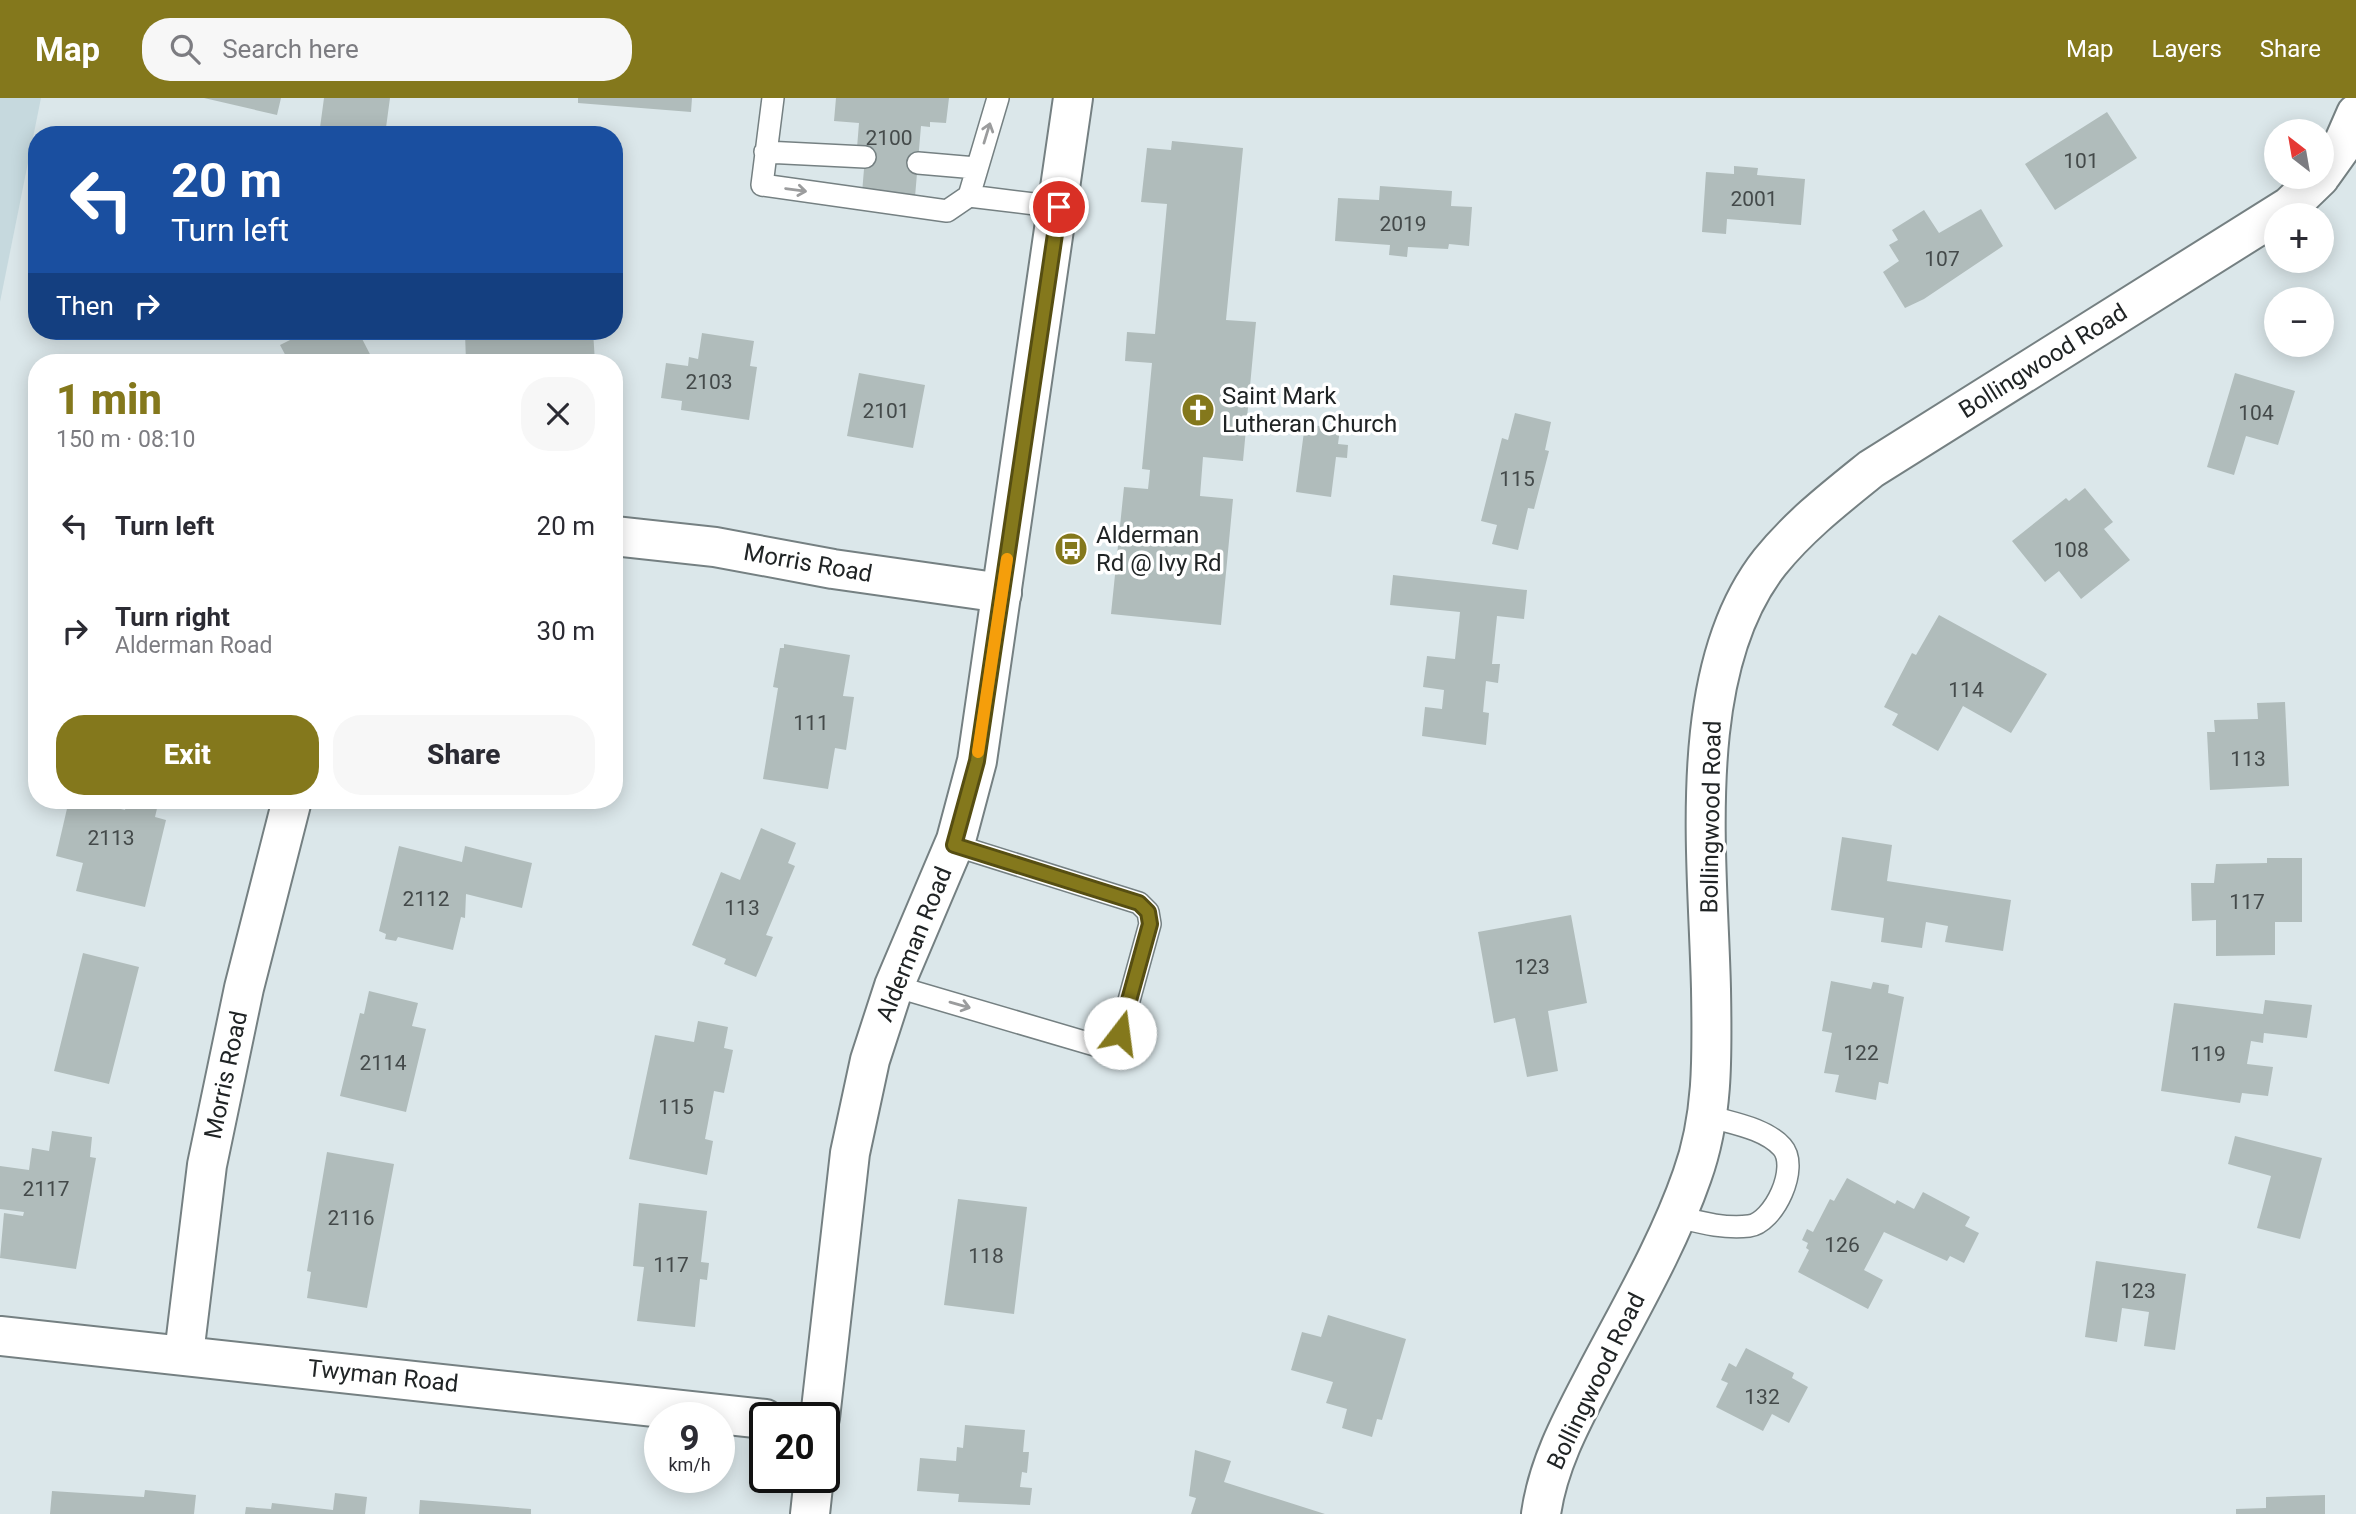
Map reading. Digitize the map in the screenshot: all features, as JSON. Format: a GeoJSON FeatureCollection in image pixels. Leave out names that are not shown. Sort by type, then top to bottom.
{"type":"FeatureCollection","features":[{"type":"Feature","properties":{"kind":"street","name":"Alderman Road"},"geometry":{"type":"LineString","coordinates":[[822,1402],[850,1153],[870,1060],[894,986],[954,845],[977,761],[1073,98]]}},
{"type":"Feature","properties":{"kind":"street","name":"Bollingwood Road"},"geometry":{"type":"LineString","coordinates":[[2334,157],[2356,114]]}},
{"type":"Feature","properties":{"kind":"street","name":"Bollingwood Road"},"geometry":{"type":"LineString","coordinates":[[1541,1514],[1561,1445],[1651,1269],[1692,1176],[1708,1116],[1713,1067],[1707,842],[1709,724],[1720,667],[1740,613],[1769,564],[1814,514],[1871,469],[2290,206],[2307,189]]}},
{"type":"Feature","properties":{"kind":"street","name":"Morris Road"},"geometry":{"type":"LineString","coordinates":[[623,537],[715,547],[833,569],[1002,593]]}},
{"type":"Feature","properties":{"kind":"street","name":"Morris Road"},"geometry":{"type":"LineString","coordinates":[[184,1354],[207,1165],[244,988],[290,809]]}},
{"type":"Feature","properties":{"kind":"street","name":"Twyman Road"},"geometry":{"type":"LineString","coordinates":[[0,1336],[749,1417]]}},
{"type":"Feature","properties":{"kind":"street"},"geometry":{"type":"LineString","coordinates":[[810,1514],[812,1493]]}},
{"type":"Feature","properties":{"kind":"lane"},"geometry":{"type":"LineString","coordinates":[[773,98],[762,185],[947,211],[969,196],[1059,207]]}},
{"type":"Feature","properties":{"kind":"lane"},"geometry":{"type":"LineString","coordinates":[[969,196],[998,98]]}},
{"type":"Feature","properties":{"kind":"lane"},"geometry":{"type":"LineString","coordinates":[[765,152],[865,157]]}},
{"type":"Feature","properties":{"kind":"lane"},"geometry":{"type":"LineString","coordinates":[[918,163],[976,168]]}},
{"type":"Feature","properties":{"kind":"lane"},"geometry":{"type":"LineString","coordinates":[[894,986],[1098,1046],[1110,1042],[1120,1033],[1150,924],[1148,912],[1139,903],[954,845]]}},
{"type":"Feature","properties":{"kind":"lane"},"geometry":{"type":"LineString","coordinates":[[1674,1216],[1718,1226],[1752,1226],[1774,1209],[1785,1184],[1789,1164],[1785,1150],[1775,1140],[1708,1116]]}},
{"type":"Feature","properties":{"kind":"shaded area"},"geometry":{"type":"Polygon","coordinates":[[[0,98],[41,98],[35,126],[28,126],[28,163],[0,302],[0,98]]]}},
{"type":"Feature","properties":{"kind":"building"},"geometry":{"type":"Polygon","coordinates":[[[204,98],[281,98],[277,115],[204,98]]]}},
{"type":"Feature","properties":{"kind":"building"},"geometry":{"type":"Polygon","coordinates":[[[324,98],[390,98],[386,126],[320,126],[324,98]]]}},
{"type":"Feature","properties":{"kind":"building"},"geometry":{"type":"Polygon","coordinates":[[[578,98],[692,98],[691,112],[578,103],[578,98]]]}},
{"type":"Feature","properties":{"kind":"building"},"geometry":{"type":"Polygon","coordinates":[[[836,98],[949,98],[946,123],[930,122],[930,127],[921,126],[915,197],[862,193],[865,157],[857,148],[859,123],[834,121],[836,98]]]}},
{"type":"Feature","properties":{"kind":"building"},"geometry":{"type":"Polygon","coordinates":[[[2107,112],[2137,158],[2055,210],[2025,164],[2107,112]]]}},
{"type":"Feature","properties":{"kind":"building","name":"Saint Mark Lutheran Church"},"geometry":{"type":"Polygon","coordinates":[[[1172,141],[1243,148],[1226,320],[1256,322],[1243,461],[1203,457],[1200,496],[1233,499],[1221,625],[1111,614],[1124,487],[1148,489],[1150,470],[1142,469],[1152,363],[1125,361],[1127,332],[1155,334],[1167,204],[1141,202],[1147,148],[1171,150],[1172,141]]]}},
{"type":"Feature","properties":{"kind":"building"},"geometry":{"type":"Polygon","coordinates":[[[1734,166],[1758,168],[1757,175],[1805,179],[1801,225],[1727,219],[1726,234],[1702,232],[1706,172],[1734,174],[1734,166]]]}},
{"type":"Feature","properties":{"kind":"building"},"geometry":{"type":"Polygon","coordinates":[[[1380,186],[1452,191],[1451,206],[1472,207],[1469,246],[1449,244],[1448,249],[1408,247],[1407,257],[1389,255],[1390,245],[1335,241],[1338,198],[1379,200],[1380,186]]]}},
{"type":"Feature","properties":{"kind":"building"},"geometry":{"type":"Polygon","coordinates":[[[1981,209],[2003,246],[1924,299],[1905,308],[1883,272],[1899,261],[1889,245],[1898,240],[1892,230],[1924,210],[1939,233],[1981,209]]]}},
{"type":"Feature","properties":{"kind":"building"},"geometry":{"type":"Polygon","coordinates":[[[702,333],[754,341],[750,366],[757,367],[749,420],[681,410],[682,401],[661,398],[666,363],[688,366],[689,357],[698,359],[702,333]]]}},
{"type":"Feature","properties":{"kind":"building"},"geometry":{"type":"Polygon","coordinates":[[[290,340],[363,340],[370,354],[285,354],[280,345],[290,340]]]}},
{"type":"Feature","properties":{"kind":"building"},"geometry":{"type":"Polygon","coordinates":[[[465,340],[594,340],[594,354],[466,354],[465,340]]]}},
{"type":"Feature","properties":{"kind":"building"},"geometry":{"type":"Polygon","coordinates":[[[859,373],[925,385],[913,448],[847,436],[859,373]]]}},
{"type":"Feature","properties":{"kind":"building"},"geometry":{"type":"Polygon","coordinates":[[[2235,373],[2295,391],[2278,445],[2246,436],[2234,475],[2207,467],[2235,373]]]}},
{"type":"Feature","properties":{"kind":"building"},"geometry":{"type":"Polygon","coordinates":[[[1515,413],[1551,422],[1545,450],[1549,451],[1534,509],[1528,508],[1518,550],[1492,544],[1497,525],[1481,521],[1502,438],[1508,440],[1515,413]]]}},
{"type":"Feature","properties":{"kind":"building"},"geometry":{"type":"Polygon","coordinates":[[[1305,424],[1340,429],[1338,444],[1348,445],[1347,458],[1336,457],[1331,497],[1296,492],[1305,424]]]}},
{"type":"Feature","properties":{"kind":"building"},"geometry":{"type":"Polygon","coordinates":[[[2085,488],[2113,522],[2104,529],[2130,560],[2081,599],[2059,571],[2045,582],[2012,541],[2066,498],[2069,501],[2085,488]]]}},
{"type":"Feature","properties":{"kind":"building"},"geometry":{"type":"Polygon","coordinates":[[[1393,575],[1527,590],[1524,619],[1497,616],[1492,664],[1500,664],[1498,683],[1486,681],[1483,712],[1489,713],[1486,745],[1422,736],[1425,707],[1442,709],[1444,690],[1423,687],[1427,656],[1455,659],[1460,612],[1390,605],[1393,575]]]}},
{"type":"Feature","properties":{"kind":"building"},"geometry":{"type":"Polygon","coordinates":[[[1939,615],[2047,674],[2011,733],[1963,706],[1938,751],[1892,725],[1898,714],[1884,707],[1912,653],[1916,655],[1939,615]]]}},
{"type":"Feature","properties":{"kind":"building"},"geometry":{"type":"Polygon","coordinates":[[[784,644],[850,655],[843,696],[854,697],[846,750],[835,748],[828,789],[763,779],[778,688],[773,687],[780,648],[784,648],[784,644]]]}},
{"type":"Feature","properties":{"kind":"building"},"geometry":{"type":"Polygon","coordinates":[[[2285,702],[2289,786],[2210,790],[2207,732],[2215,732],[2214,720],[2258,719],[2257,703],[2285,702]]]}},
{"type":"Feature","properties":{"kind":"building"},"geometry":{"type":"Polygon","coordinates":[[[67,809],[157,809],[155,817],[166,820],[145,907],[76,891],[83,863],[56,856],[67,809]]]}},
{"type":"Feature","properties":{"kind":"building"},"geometry":{"type":"Polygon","coordinates":[[[761,828],[796,843],[788,863],[795,866],[766,935],[773,937],[756,977],[724,964],[726,959],[692,945],[721,872],[740,880],[761,828]]]}},
{"type":"Feature","properties":{"kind":"building"},"geometry":{"type":"Polygon","coordinates":[[[1842,837],[1892,845],[1887,881],[2011,900],[2003,951],[1945,942],[1948,926],[1926,922],[1922,948],[1881,942],[1884,918],[1831,910],[1842,837]]]}},
{"type":"Feature","properties":{"kind":"building"},"geometry":{"type":"Polygon","coordinates":[[[399,846],[462,862],[465,846],[532,863],[522,908],[466,894],[465,918],[461,917],[453,950],[398,937],[396,941],[385,939],[386,934],[379,931],[399,846]]]}},
{"type":"Feature","properties":{"kind":"building"},"geometry":{"type":"Polygon","coordinates":[[[2267,858],[2302,858],[2302,922],[2275,922],[2275,955],[2216,956],[2216,920],[2192,921],[2191,883],[2214,883],[2216,864],[2267,863],[2267,858]]]}},
{"type":"Feature","properties":{"kind":"building"},"geometry":{"type":"Polygon","coordinates":[[[1571,915],[1587,1003],[1548,1011],[1558,1071],[1527,1077],[1515,1018],[1494,1023],[1478,932],[1571,915]]]}},
{"type":"Feature","properties":{"kind":"building"},"geometry":{"type":"Polygon","coordinates":[[[83,953],[139,967],[109,1084],[54,1071],[83,953]]]}},
{"type":"Feature","properties":{"kind":"building"},"geometry":{"type":"Polygon","coordinates":[[[1831,981],[1871,989],[1873,982],[1889,985],[1888,993],[1904,997],[1888,1084],[1879,1082],[1876,1100],[1835,1092],[1839,1075],[1824,1073],[1832,1033],[1822,1031],[1831,981]]]}},
{"type":"Feature","properties":{"kind":"building"},"geometry":{"type":"Polygon","coordinates":[[[369,991],[418,1003],[412,1026],[426,1029],[406,1112],[340,1096],[360,1013],[364,1014],[369,991]]]}},
{"type":"Feature","properties":{"kind":"building"},"geometry":{"type":"Polygon","coordinates":[[[2265,1000],[2312,1005],[2307,1038],[2264,1033],[2263,1043],[2251,1041],[2247,1064],[2273,1067],[2268,1096],[2242,1093],[2240,1103],[2161,1091],[2174,1003],[2263,1014],[2265,1000]]]}},
{"type":"Feature","properties":{"kind":"building"},"geometry":{"type":"Polygon","coordinates":[[[698,1021],[728,1027],[724,1048],[733,1050],[724,1093],[714,1091],[705,1139],[713,1141],[707,1175],[629,1159],[655,1035],[694,1042],[698,1021]]]}},
{"type":"Feature","properties":{"kind":"building"},"geometry":{"type":"Polygon","coordinates":[[[52,1131],[92,1137],[90,1157],[96,1158],[76,1269],[0,1258],[4,1213],[23,1216],[24,1212],[0,1209],[0,1166],[29,1170],[32,1148],[49,1151],[52,1131]]]}},
{"type":"Feature","properties":{"kind":"building"},"geometry":{"type":"Polygon","coordinates":[[[2235,1136],[2322,1158],[2300,1239],[2257,1228],[2271,1176],[2228,1164],[2235,1136]]]}},
{"type":"Feature","properties":{"kind":"building"},"geometry":{"type":"Polygon","coordinates":[[[327,1152],[394,1164],[367,1308],[307,1298],[311,1272],[307,1271],[327,1152]]]}},
{"type":"Feature","properties":{"kind":"building"},"geometry":{"type":"Polygon","coordinates":[[[1847,1178],[1895,1204],[1897,1200],[1914,1209],[1923,1192],[1970,1217],[1965,1226],[1979,1233],[1964,1263],[1950,1256],[1947,1261],[1884,1232],[1864,1270],[1883,1280],[1868,1309],[1798,1272],[1809,1250],[1806,1248],[1808,1243],[1802,1240],[1807,1229],[1813,1232],[1830,1199],[1834,1201],[1847,1178]]]}},
{"type":"Feature","properties":{"kind":"building"},"geometry":{"type":"Polygon","coordinates":[[[958,1199],[1027,1207],[1014,1314],[944,1305],[958,1199]]]}},
{"type":"Feature","properties":{"kind":"building"},"geometry":{"type":"Polygon","coordinates":[[[639,1203],[707,1211],[701,1262],[709,1263],[707,1280],[700,1279],[695,1327],[637,1321],[644,1267],[633,1266],[639,1203]]]}},
{"type":"Feature","properties":{"kind":"building"},"geometry":{"type":"Polygon","coordinates":[[[2096,1261],[2186,1274],[2175,1350],[2144,1346],[2149,1312],[2122,1308],[2117,1342],[2085,1337],[2096,1261]]]}},
{"type":"Feature","properties":{"kind":"building"},"geometry":{"type":"Polygon","coordinates":[[[1328,1315],[1406,1339],[1382,1420],[1377,1419],[1372,1437],[1342,1428],[1347,1409],[1326,1403],[1333,1382],[1291,1370],[1302,1332],[1321,1337],[1328,1315]]]}},
{"type":"Feature","properties":{"kind":"building"},"geometry":{"type":"Polygon","coordinates":[[[1746,1348],[1794,1373],[1792,1378],[1808,1387],[1789,1423],[1772,1414],[1763,1431],[1716,1407],[1728,1383],[1721,1380],[1729,1363],[1736,1367],[1746,1348]]]}},
{"type":"Feature","properties":{"kind":"building"},"geometry":{"type":"Polygon","coordinates":[[[965,1425],[1025,1430],[1023,1452],[1029,1452],[1027,1473],[1022,1472],[1020,1487],[1032,1488],[1030,1505],[958,1502],[959,1494],[917,1491],[920,1458],[956,1461],[957,1447],[963,1448],[965,1425]]]}},
{"type":"Feature","properties":{"kind":"building"},"geometry":{"type":"Polygon","coordinates":[[[1195,1450],[1231,1461],[1224,1482],[1325,1514],[1191,1514],[1196,1498],[1189,1496],[1195,1450]]]}},
{"type":"Feature","properties":{"kind":"building"},"geometry":{"type":"Polygon","coordinates":[[[145,1490],[196,1495],[194,1514],[50,1514],[52,1491],[144,1497],[145,1490]]]}},
{"type":"Feature","properties":{"kind":"building"},"geometry":{"type":"Polygon","coordinates":[[[335,1493],[367,1497],[365,1514],[245,1514],[246,1507],[271,1509],[272,1503],[333,1510],[335,1493]]]}},
{"type":"Feature","properties":{"kind":"building"},"geometry":{"type":"Polygon","coordinates":[[[2325,1495],[2325,1514],[2236,1514],[2236,1509],[2266,1508],[2266,1497],[2325,1495]]]}},
{"type":"Feature","properties":{"kind":"building"},"geometry":{"type":"Polygon","coordinates":[[[420,1500],[531,1509],[531,1514],[419,1514],[420,1500]]]}},
{"type":"Feature","properties":{"kind":"slow traffic"},"geometry":{"type":"LineString","coordinates":[[978,752],[1007,559]]}},
{"type":"Feature","properties":{"kind":"place","name":"Saint Mark Lutheran Church"},"geometry":{"type":"Point","coordinates":[1198,410]}},
{"type":"Feature","properties":{"kind":"place","name":"Alderman Rd @ Ivy Rd"},"geometry":{"type":"Point","coordinates":[1071,549]}},
{"type":"Feature","properties":{"kind":"route"},"geometry":{"type":"LineString","coordinates":[[1059,207],[977,761],[954,845],[1139,903],[1148,912],[1150,924],[1120,1033]]}}]}
